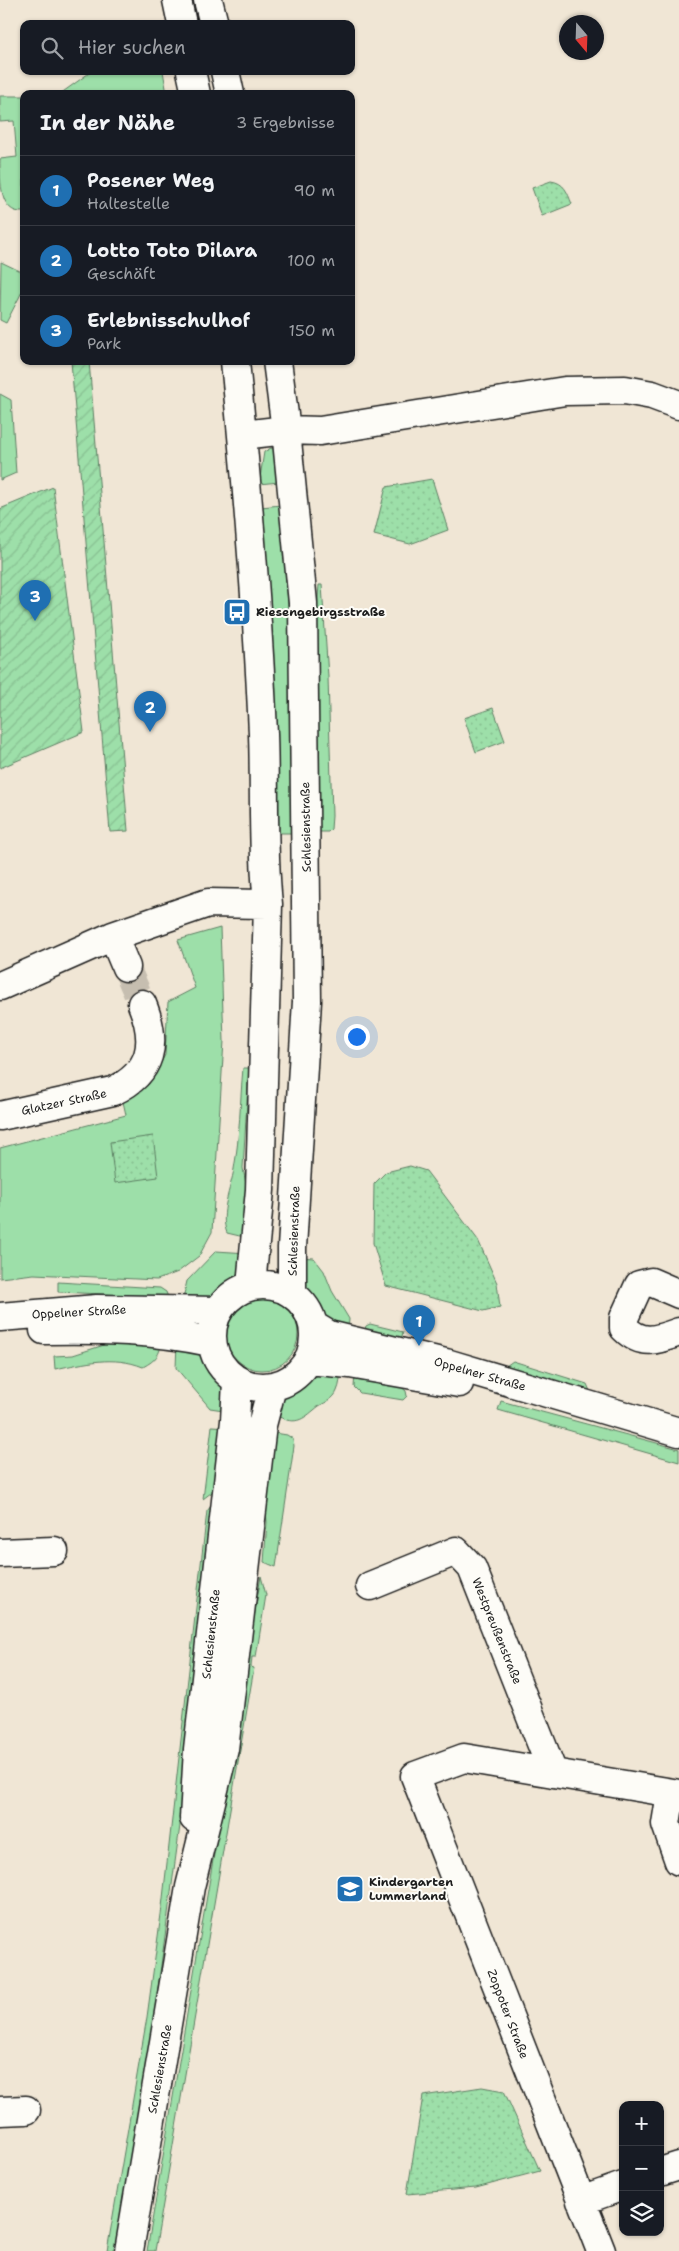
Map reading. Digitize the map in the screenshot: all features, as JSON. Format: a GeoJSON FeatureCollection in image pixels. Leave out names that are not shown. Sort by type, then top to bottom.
{"type":"FeatureCollection","features":[{"type":"Feature","properties":{"kind":"street"},"geometry":{"type":"LineString","coordinates":[[177,0],[181,20]]}},
{"type":"Feature","properties":{"kind":"street"},"geometry":{"type":"LineString","coordinates":[[208,0],[213,20]]}},
{"type":"Feature","properties":{"kind":"street"},"geometry":{"type":"LineString","coordinates":[[192,75],[195,90]]}},
{"type":"Feature","properties":{"kind":"street"},"geometry":{"type":"LineString","coordinates":[[225,75],[229,90]]}},
{"type":"Feature","properties":{"kind":"street"},"geometry":{"type":"LineString","coordinates":[[235,365],[263,736],[264,870],[268,904],[260,1190],[251,1286]]}},
{"type":"Feature","properties":{"kind":"street","name":"Schlesienstraße"},"geometry":{"type":"LineString","coordinates":[[278,365],[286,430],[303,603],[306,1001],[292,1248],[292,1293]]}},
{"type":"Feature","properties":{"kind":"street"},"geometry":{"type":"LineString","coordinates":[[242,435],[286,430],[320,431],[565,391],[625,390],[652,395],[679,405]]}},
{"type":"Feature","properties":{"kind":"street"},"geometry":{"type":"LineString","coordinates":[[0,986],[113,936],[208,903],[268,904]]}},
{"type":"Feature","properties":{"kind":"street"},"geometry":{"type":"LineString","coordinates":[[113,936],[126,967]]}},
{"type":"Feature","properties":{"kind":"street","name":"Glatzer Straße"},"geometry":{"type":"LineString","coordinates":[[0,1116],[113,1091],[128,1084],[143,1071],[150,1053],[148,1018],[142,1004]]}},
{"type":"Feature","properties":{"kind":"street"},"geometry":{"type":"LineString","coordinates":[[679,1294],[652,1282],[639,1286],[624,1318],[624,1328],[633,1336],[655,1341],[679,1332]]}},
{"type":"Feature","properties":{"kind":"street"},"geometry":{"type":"LineString","coordinates":[[265,1284],[279,1287],[292,1293],[302,1302],[314,1326],[314,1343],[308,1360],[299,1373],[287,1382],[272,1387],[260,1388],[237,1381],[224,1371],[216,1358],[211,1342],[212,1326],[217,1311],[237,1291],[251,1286],[265,1284]]}},
{"type":"Feature","properties":{"kind":"street","name":"Oppelner Straße"},"geometry":{"type":"LineString","coordinates":[[0,1317],[97,1309],[217,1311]]}},
{"type":"Feature","properties":{"kind":"street","name":"Oppelner Straße"},"geometry":{"type":"LineString","coordinates":[[314,1326],[329,1335],[446,1363],[679,1432]]}},
{"type":"Feature","properties":{"kind":"street","name":"Oppelner Straße"},"geometry":{"type":"LineString","coordinates":[[0,1331],[136,1330],[170,1333],[211,1342]]}},
{"type":"Feature","properties":{"kind":"street","name":"Oppelner Straße"},"geometry":{"type":"LineString","coordinates":[[308,1360],[350,1364],[446,1381],[618,1415]]}},
{"type":"Feature","properties":{"kind":"street","name":"Schlesienstraße"},"geometry":{"type":"LineString","coordinates":[[190,1887],[198,1749],[235,1421],[237,1381]]}},
{"type":"Feature","properties":{"kind":"street","name":"Schlesienstraße"},"geometry":{"type":"LineString","coordinates":[[129,2251],[190,1887],[224,1749],[262,1425],[272,1387]]}},
{"type":"Feature","properties":{"kind":"street"},"geometry":{"type":"LineString","coordinates":[[0,1553],[54,1551]]}},
{"type":"Feature","properties":{"kind":"street","name":"Westpreußenstraße"},"geometry":{"type":"LineString","coordinates":[[370,1586],[456,1551],[472,1568],[553,1773]]}},
{"type":"Feature","properties":{"kind":"street","name":"Zoppoter Straße"},"geometry":{"type":"LineString","coordinates":[[553,1773],[464,1758],[415,1776],[601,2251]]}},
{"type":"Feature","properties":{"kind":"street"},"geometry":{"type":"LineString","coordinates":[[553,1773],[675,1794],[666,1824],[679,1861]]}},
{"type":"Feature","properties":{"kind":"street"},"geometry":{"type":"LineString","coordinates":[[664,2171],[679,2166]]}},
{"type":"Feature","properties":{"kind":"street"},"geometry":{"type":"LineString","coordinates":[[581,2201],[619,2187]]}},
{"type":"Feature","properties":{"kind":"green space"},"geometry":{"type":"Polygon","coordinates":[[[86,75],[164,75],[166,90],[66,90],[86,75]]]}},
{"type":"Feature","properties":{"kind":"green space"},"geometry":{"type":"Polygon","coordinates":[[[0,96],[20,96],[20,212],[10,208],[6,202],[0,178],[0,159],[17,157],[14,121],[0,122],[0,96]]]}},
{"type":"Feature","properties":{"kind":"green space"},"geometry":{"type":"Polygon","coordinates":[[[551,181],[562,186],[572,204],[542,216],[532,188],[551,181]]]}},
{"type":"Feature","properties":{"kind":"green space"},"geometry":{"type":"Polygon","coordinates":[[[1,262],[20,271],[20,296],[6,323],[0,320],[1,262]]]}},
{"type":"Feature","properties":{"kind":"green space"},"geometry":{"type":"Polygon","coordinates":[[[71,365],[89,365],[128,831],[110,832],[71,365]]]}},
{"type":"Feature","properties":{"kind":"green space"},"geometry":{"type":"Polygon","coordinates":[[[0,394],[11,400],[16,473],[0,480],[0,394]]]}},
{"type":"Feature","properties":{"kind":"green space"},"geometry":{"type":"Polygon","coordinates":[[[271,448],[275,450],[279,482],[259,484],[264,452],[271,448]]]}},
{"type":"Feature","properties":{"kind":"green space"},"geometry":{"type":"Polygon","coordinates":[[[432,479],[448,530],[410,544],[374,535],[386,487],[432,479]]]}},
{"type":"Feature","properties":{"kind":"green space"},"geometry":{"type":"Polygon","coordinates":[[[53,487],[84,732],[0,768],[0,509],[53,487]]]}},
{"type":"Feature","properties":{"kind":"green space"},"geometry":{"type":"Polygon","coordinates":[[[281,505],[292,659],[299,833],[279,833],[273,662],[261,507],[281,505]]]}},
{"type":"Feature","properties":{"kind":"green space"},"geometry":{"type":"Polygon","coordinates":[[[319,585],[322,585],[328,677],[332,816],[331,829],[328,832],[318,832],[314,648],[319,585]]]}},
{"type":"Feature","properties":{"kind":"green space"},"geometry":{"type":"Polygon","coordinates":[[[493,708],[505,741],[476,752],[464,718],[493,708]]]}},
{"type":"Feature","properties":{"kind":"green space"},"geometry":{"type":"Polygon","coordinates":[[[220,928],[224,1041],[212,1232],[199,1256],[178,1272],[157,1280],[34,1274],[0,1278],[0,1148],[126,1115],[122,1097],[149,1084],[165,1055],[168,1002],[195,988],[178,940],[220,928]]]}},
{"type":"Feature","properties":{"kind":"green space"},"geometry":{"type":"Polygon","coordinates":[[[243,1068],[249,1068],[243,1168],[250,1207],[248,1238],[227,1233],[224,1218],[236,1157],[243,1068]]]}},
{"type":"Feature","properties":{"kind":"green space"},"geometry":{"type":"Polygon","coordinates":[[[153,1136],[158,1177],[115,1183],[110,1142],[153,1136]]]}},
{"type":"Feature","properties":{"kind":"green space"},"geometry":{"type":"Polygon","coordinates":[[[410,1166],[426,1171],[478,1240],[497,1283],[500,1307],[483,1311],[386,1286],[373,1243],[374,1184],[386,1172],[410,1166]]]}},
{"type":"Feature","properties":{"kind":"green space"},"geometry":{"type":"Polygon","coordinates":[[[216,1251],[248,1253],[239,1273],[223,1288],[204,1298],[182,1303],[187,1281],[216,1251]]]}},
{"type":"Feature","properties":{"kind":"green space"},"geometry":{"type":"Polygon","coordinates":[[[297,1257],[314,1258],[324,1271],[332,1291],[349,1319],[348,1333],[323,1318],[301,1280],[297,1257]]]}},
{"type":"Feature","properties":{"kind":"green space"},"geometry":{"type":"Polygon","coordinates":[[[58,1282],[160,1288],[166,1292],[168,1297],[58,1292],[58,1282]]]}},
{"type":"Feature","properties":{"kind":"green space"},"geometry":{"type":"Polygon","coordinates":[[[269,1298],[288,1308],[296,1320],[298,1334],[296,1348],[288,1360],[276,1368],[255,1370],[236,1360],[228,1348],[226,1327],[236,1308],[248,1300],[269,1298]]]}},
{"type":"Feature","properties":{"kind":"green space"},"geometry":{"type":"Polygon","coordinates":[[[370,1324],[403,1332],[400,1344],[363,1336],[366,1326],[370,1324]]]}},
{"type":"Feature","properties":{"kind":"green space"},"geometry":{"type":"Polygon","coordinates":[[[126,1338],[162,1340],[160,1350],[151,1362],[143,1367],[121,1361],[99,1361],[55,1369],[54,1356],[73,1355],[126,1338]]]}},
{"type":"Feature","properties":{"kind":"green space"},"geometry":{"type":"Polygon","coordinates":[[[177,1342],[195,1350],[204,1358],[229,1399],[230,1411],[210,1408],[176,1368],[177,1342]]]}},
{"type":"Feature","properties":{"kind":"green space"},"geometry":{"type":"Polygon","coordinates":[[[513,1361],[587,1384],[590,1391],[503,1368],[513,1361]]]}},
{"type":"Feature","properties":{"kind":"green space"},"geometry":{"type":"Polygon","coordinates":[[[341,1371],[336,1394],[305,1417],[300,1420],[290,1421],[276,1415],[279,1400],[293,1388],[322,1374],[341,1371]]]}},
{"type":"Feature","properties":{"kind":"green space"},"geometry":{"type":"Polygon","coordinates":[[[355,1374],[394,1381],[406,1391],[407,1396],[403,1400],[360,1393],[354,1387],[355,1374]]]}},
{"type":"Feature","properties":{"kind":"green space"},"geometry":{"type":"Polygon","coordinates":[[[501,1401],[679,1449],[679,1462],[498,1410],[501,1401]]]}},
{"type":"Feature","properties":{"kind":"green space"},"geometry":{"type":"Polygon","coordinates":[[[212,1426],[228,1427],[220,1486],[203,1499],[212,1426]]]}},
{"type":"Feature","properties":{"kind":"green space"},"geometry":{"type":"Polygon","coordinates":[[[269,1432],[287,1435],[293,1439],[294,1446],[276,1567],[264,1562],[267,1522],[263,1484],[269,1432]]]}},
{"type":"Feature","properties":{"kind":"green space"},"geometry":{"type":"Polygon","coordinates":[[[217,1499],[184,1796],[154,2017],[116,2251],[107,2251],[147,2017],[162,1907],[207,1511],[217,1499]]]}},
{"type":"Feature","properties":{"kind":"green space"},"geometry":{"type":"Polygon","coordinates":[[[261,1576],[266,1595],[256,1657],[252,1657],[251,1667],[254,1668],[155,2251],[147,2251],[261,1576]]]}},
{"type":"Feature","properties":{"kind":"green space"},"geometry":{"type":"Polygon","coordinates":[[[482,2087],[504,2091],[540,2171],[476,2188],[407,2194],[423,2096],[482,2087]]]}},
{"type":"Feature","properties":{"kind":"tunnel"},"geometry":{"type":"LineString","coordinates":[[126,967],[142,1004]]}},
{"type":"Feature","properties":{"kind":"place","name":"Riesengebirgsstraße"},"geometry":{"type":"Point","coordinates":[237,612]}},
{"type":"Feature","properties":{"kind":"place","name":"Erlebnisschulhof"},"geometry":{"type":"Point","coordinates":[35,621]}},
{"type":"Feature","properties":{"kind":"place","name":"Lotto Toto Dilara"},"geometry":{"type":"Point","coordinates":[150,732]}},
{"type":"Feature","properties":{"kind":"place","name":"Posener Weg"},"geometry":{"type":"Point","coordinates":[419,1346]}},
{"type":"Feature","properties":{"kind":"place","name":"Kindergarten Lummerland"},"geometry":{"type":"Point","coordinates":[350,1889]}}]}
